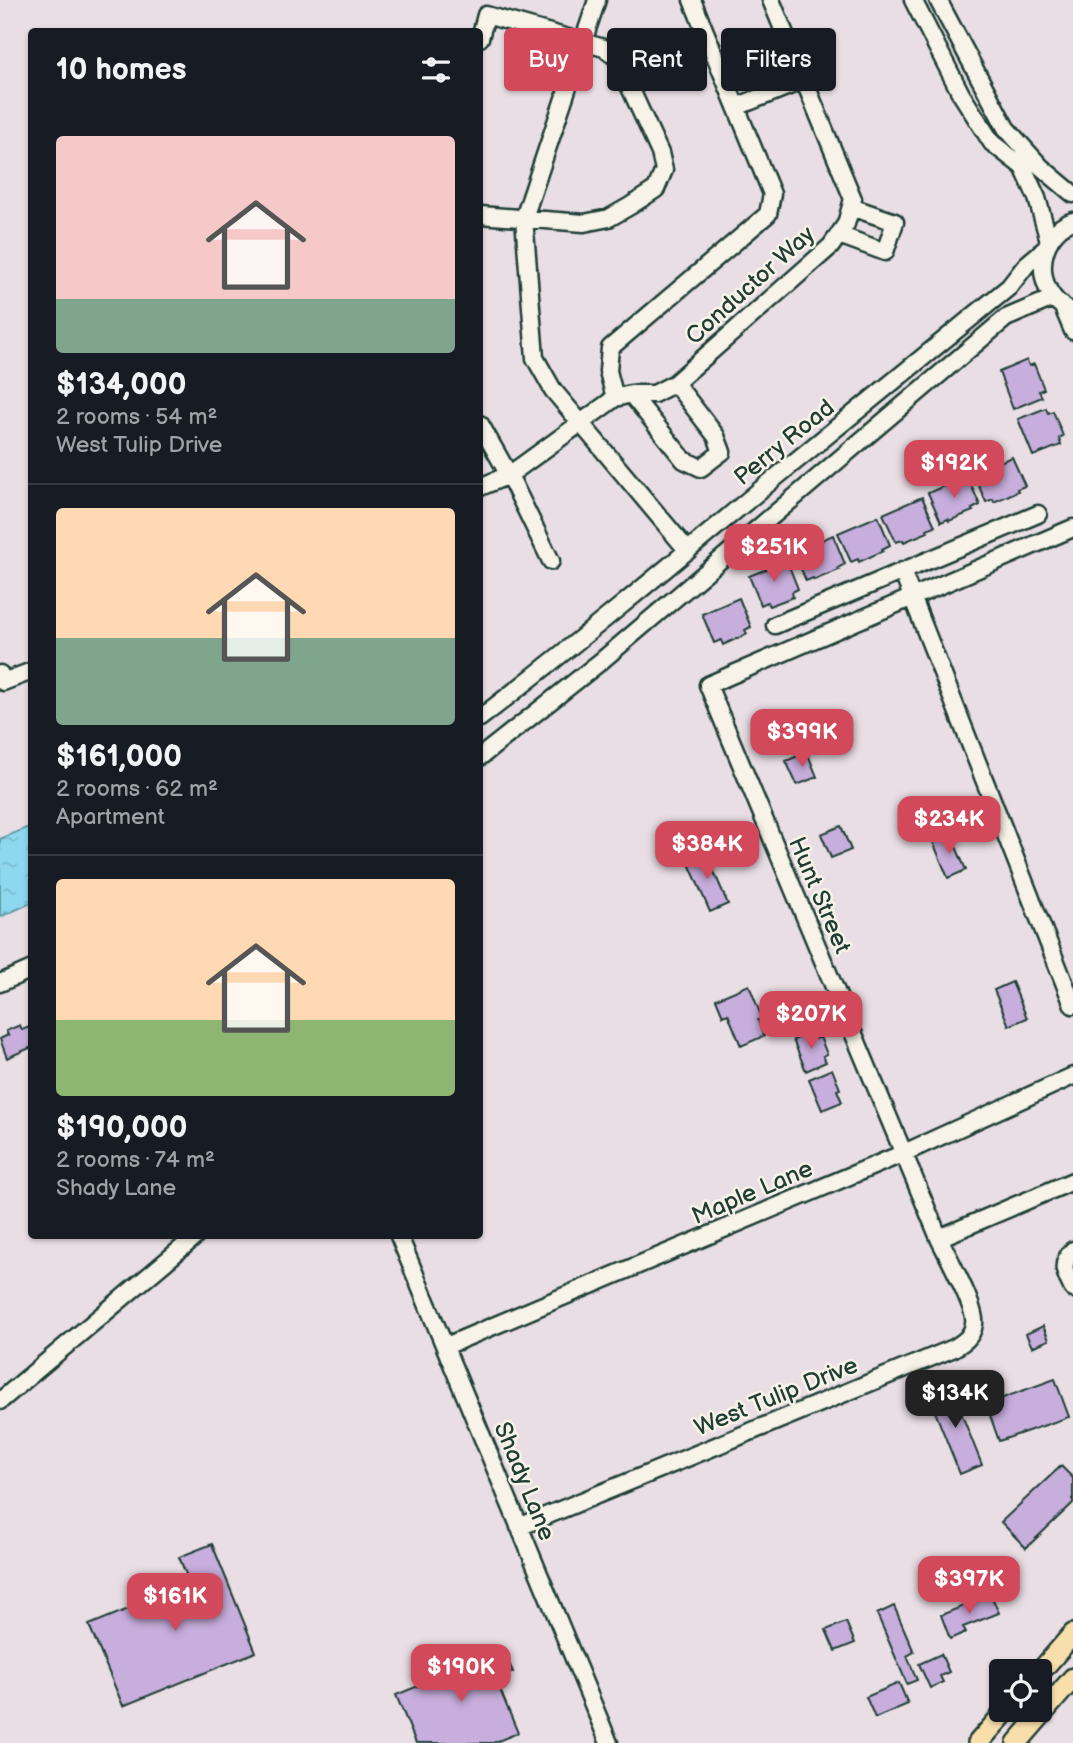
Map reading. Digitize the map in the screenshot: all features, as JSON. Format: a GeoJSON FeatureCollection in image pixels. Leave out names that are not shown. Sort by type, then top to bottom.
{"type":"FeatureCollection","features":[{"type":"Feature","properties":{"kind":"main road"},"geometry":{"type":"LineString","coordinates":[[1051,1659],[1073,1634]]}},
{"type":"Feature","properties":{"kind":"main road"},"geometry":{"type":"LineString","coordinates":[[1017,1743],[1073,1678]]}},
{"type":"Feature","properties":{"kind":"main road"},"geometry":{"type":"LineString","coordinates":[[978,1743],[996,1722]]}},
{"type":"Feature","properties":{"kind":"street"},"geometry":{"type":"LineString","coordinates":[[587,28],[597,0]]}},
{"type":"Feature","properties":{"kind":"street"},"geometry":{"type":"LineString","coordinates":[[675,383],[716,436],[722,452],[701,468],[684,460],[623,396],[608,371],[610,348],[768,214],[772,194],[692,0]]}},
{"type":"Feature","properties":{"kind":"street"},"geometry":{"type":"LineString","coordinates":[[771,0],[783,28]]}},
{"type":"Feature","properties":{"kind":"street"},"geometry":{"type":"LineString","coordinates":[[913,0],[961,94],[992,143],[1023,167],[1037,198],[1048,245],[1042,262],[1044,281],[1063,305],[1073,331]]}},
{"type":"Feature","properties":{"kind":"street"},"geometry":{"type":"LineString","coordinates":[[938,0],[1006,128],[1041,167],[1073,194]]}},
{"type":"Feature","properties":{"kind":"street"},"geometry":{"type":"LineString","coordinates":[[483,28],[486,15],[534,28]]}},
{"type":"Feature","properties":{"kind":"street"},"geometry":{"type":"LineString","coordinates":[[483,215],[584,223],[609,218],[656,189],[664,170],[660,153],[616,57],[604,47],[593,44]]}},
{"type":"Feature","properties":{"kind":"street"},"geometry":{"type":"LineString","coordinates":[[566,91],[524,218],[535,358],[552,390],[688,551]]}},
{"type":"Feature","properties":{"kind":"street"},"geometry":{"type":"LineString","coordinates":[[736,107],[776,91]]}},
{"type":"Feature","properties":{"kind":"street"},"geometry":{"type":"LineString","coordinates":[[809,91],[853,199],[851,206],[895,222],[885,252],[839,235]]}},
{"type":"Feature","properties":{"kind":"street","name":"Conductor Way"},"geometry":{"type":"LineString","coordinates":[[483,486],[509,475],[623,396],[654,394],[675,383],[831,246],[846,224],[851,206]]}},
{"type":"Feature","properties":{"kind":"street","name":"Perry Road"},"geometry":{"type":"LineString","coordinates":[[483,716],[1009,287],[1027,264],[1048,245],[1059,228],[1073,221]]}},
{"type":"Feature","properties":{"kind":"street","name":"Perry Road"},"geometry":{"type":"LineString","coordinates":[[483,755],[600,662],[1006,318],[1063,305]]}},
{"type":"Feature","properties":{"kind":"street"},"geometry":{"type":"LineString","coordinates":[[483,429],[509,475],[551,561]]}},
{"type":"Feature","properties":{"kind":"street"},"geometry":{"type":"LineString","coordinates":[[775,625],[1038,514]]}},
{"type":"Feature","properties":{"kind":"street"},"geometry":{"type":"LineString","coordinates":[[912,598],[1073,528]]}},
{"type":"Feature","properties":{"kind":"street"},"geometry":{"type":"LineString","coordinates":[[902,571],[1073,1005]]}},
{"type":"Feature","properties":{"kind":"street","name":"Hunt Street"},"geometry":{"type":"LineString","coordinates":[[912,598],[708,685],[939,1238]]}},
{"type":"Feature","properties":{"kind":"street"},"geometry":{"type":"LineString","coordinates":[[2,678],[28,672]]}},
{"type":"Feature","properties":{"kind":"street"},"geometry":{"type":"LineString","coordinates":[[0,983],[28,971]]}},
{"type":"Feature","properties":{"kind":"street","name":"Maple Lane"},"geometry":{"type":"LineString","coordinates":[[446,1346],[904,1153],[1073,1076]]}},
{"type":"Feature","properties":{"kind":"street"},"geometry":{"type":"LineString","coordinates":[[939,1238],[1073,1181]]}},
{"type":"Feature","properties":{"kind":"street","name":"West Tulip Drive"},"geometry":{"type":"LineString","coordinates":[[519,1527],[964,1342],[969,1338],[974,1326],[973,1311],[939,1238]]}},
{"type":"Feature","properties":{"kind":"street"},"geometry":{"type":"LineString","coordinates":[[0,1401],[192,1239]]}},
{"type":"Feature","properties":{"kind":"street","name":"Shady Lane"},"geometry":{"type":"LineString","coordinates":[[400,1239],[609,1743]]}},
{"type":"Feature","properties":{"kind":"street"},"geometry":{"type":"LineString","coordinates":[[1073,1250],[1066,1259],[1064,1270],[1073,1289]]}},
{"type":"Feature","properties":{"kind":"water"},"geometry":{"type":"Polygon","coordinates":[[[28,827],[28,904],[0,917],[0,839],[28,827]]]}},
{"type":"Feature","properties":{"kind":"building"},"geometry":{"type":"Polygon","coordinates":[[[1027,360],[1029,366],[1034,364],[1044,389],[1039,391],[1042,397],[1013,409],[999,372],[1027,360]]]}},
{"type":"Feature","properties":{"kind":"building"},"geometry":{"type":"Polygon","coordinates":[[[1046,408],[1048,413],[1053,411],[1063,436],[1059,438],[1061,445],[1033,456],[1018,419],[1046,408]]]}},
{"type":"Feature","properties":{"kind":"building"},"geometry":{"type":"Polygon","coordinates":[[[1012,457],[1025,486],[994,502],[993,499],[986,502],[973,473],[1012,457]]]}},
{"type":"Feature","properties":{"kind":"building"},"geometry":{"type":"Polygon","coordinates":[[[967,476],[980,505],[972,509],[973,511],[941,522],[928,493],[967,476]]]}},
{"type":"Feature","properties":{"kind":"building"},"geometry":{"type":"Polygon","coordinates":[[[922,497],[935,526],[927,529],[928,532],[904,542],[896,542],[883,514],[922,497]]]}},
{"type":"Feature","properties":{"kind":"building"},"geometry":{"type":"Polygon","coordinates":[[[878,516],[890,545],[859,562],[858,559],[851,562],[838,533],[878,516]]]}},
{"type":"Feature","properties":{"kind":"building"},"geometry":{"type":"Polygon","coordinates":[[[833,535],[845,564],[838,568],[839,570],[806,581],[794,552],[833,535]]]}},
{"type":"Feature","properties":{"kind":"building"},"geometry":{"type":"Polygon","coordinates":[[[787,561],[798,589],[792,592],[793,597],[769,606],[767,602],[761,605],[749,576],[787,561]]]}},
{"type":"Feature","properties":{"kind":"building"},"geometry":{"type":"Polygon","coordinates":[[[739,598],[751,627],[745,630],[747,634],[723,645],[721,640],[714,643],[702,614],[739,598]]]}},
{"type":"Feature","properties":{"kind":"building"},"geometry":{"type":"Polygon","coordinates":[[[807,752],[817,777],[797,785],[786,761],[807,752]]]}},
{"type":"Feature","properties":{"kind":"building"},"geometry":{"type":"Polygon","coordinates":[[[841,826],[851,850],[831,858],[821,834],[841,826]]]}},
{"type":"Feature","properties":{"kind":"building"},"geometry":{"type":"Polygon","coordinates":[[[951,835],[966,870],[948,878],[933,842],[951,835]]]}},
{"type":"Feature","properties":{"kind":"building"},"geometry":{"type":"Polygon","coordinates":[[[705,851],[728,904],[710,912],[687,859],[705,851]]]}},
{"type":"Feature","properties":{"kind":"building"},"geometry":{"type":"Polygon","coordinates":[[[1012,982],[1027,1018],[1009,1026],[994,990],[1012,982]]]}},
{"type":"Feature","properties":{"kind":"building"},"geometry":{"type":"Polygon","coordinates":[[[749,985],[762,1018],[758,1020],[764,1036],[741,1046],[728,1014],[723,1016],[716,999],[749,985]]]}},
{"type":"Feature","properties":{"kind":"building"},"geometry":{"type":"Polygon","coordinates":[[[20,1025],[22,1030],[28,1028],[28,1049],[7,1058],[0,1039],[8,1035],[6,1031],[20,1025]]]}},
{"type":"Feature","properties":{"kind":"building"},"geometry":{"type":"Polygon","coordinates":[[[813,1032],[815,1039],[820,1037],[827,1054],[823,1056],[826,1062],[806,1071],[793,1040],[813,1032]]]}},
{"type":"Feature","properties":{"kind":"building"},"geometry":{"type":"Polygon","coordinates":[[[832,1069],[842,1102],[822,1110],[809,1079],[832,1069]]]}},
{"type":"Feature","properties":{"kind":"building"},"geometry":{"type":"Polygon","coordinates":[[[1043,1326],[1049,1340],[1032,1347],[1026,1334],[1043,1326]]]}},
{"type":"Feature","properties":{"kind":"building"},"geometry":{"type":"Polygon","coordinates":[[[1055,1379],[1069,1417],[999,1441],[986,1404],[1055,1379]]]}},
{"type":"Feature","properties":{"kind":"building"},"geometry":{"type":"Polygon","coordinates":[[[950,1385],[982,1465],[960,1474],[928,1394],[950,1385]]]}},
{"type":"Feature","properties":{"kind":"building"},"geometry":{"type":"Polygon","coordinates":[[[1061,1466],[1073,1478],[1073,1503],[1026,1548],[1001,1522],[1061,1466]]]}},
{"type":"Feature","properties":{"kind":"building"},"geometry":{"type":"Polygon","coordinates":[[[212,1544],[256,1652],[123,1706],[89,1625],[190,1584],[179,1557],[212,1544]]]}},
{"type":"Feature","properties":{"kind":"building"},"geometry":{"type":"Polygon","coordinates":[[[991,1595],[999,1613],[963,1627],[966,1632],[950,1639],[941,1615],[991,1595]]]}},
{"type":"Feature","properties":{"kind":"building"},"geometry":{"type":"Polygon","coordinates":[[[894,1606],[914,1652],[907,1656],[917,1680],[907,1684],[877,1614],[894,1606]]]}},
{"type":"Feature","properties":{"kind":"building"},"geometry":{"type":"Polygon","coordinates":[[[846,1622],[855,1643],[835,1651],[826,1630],[846,1622]]]}},
{"type":"Feature","properties":{"kind":"building"},"geometry":{"type":"Polygon","coordinates":[[[460,1647],[467,1666],[505,1654],[513,1672],[496,1680],[518,1733],[493,1743],[416,1743],[396,1695],[455,1671],[447,1652],[460,1647]]]}},
{"type":"Feature","properties":{"kind":"building"},"geometry":{"type":"Polygon","coordinates":[[[941,1654],[949,1672],[940,1676],[943,1682],[930,1688],[919,1664],[941,1654]]]}},
{"type":"Feature","properties":{"kind":"building"},"geometry":{"type":"Polygon","coordinates":[[[899,1683],[908,1704],[875,1718],[866,1697],[899,1683]]]}}]}
